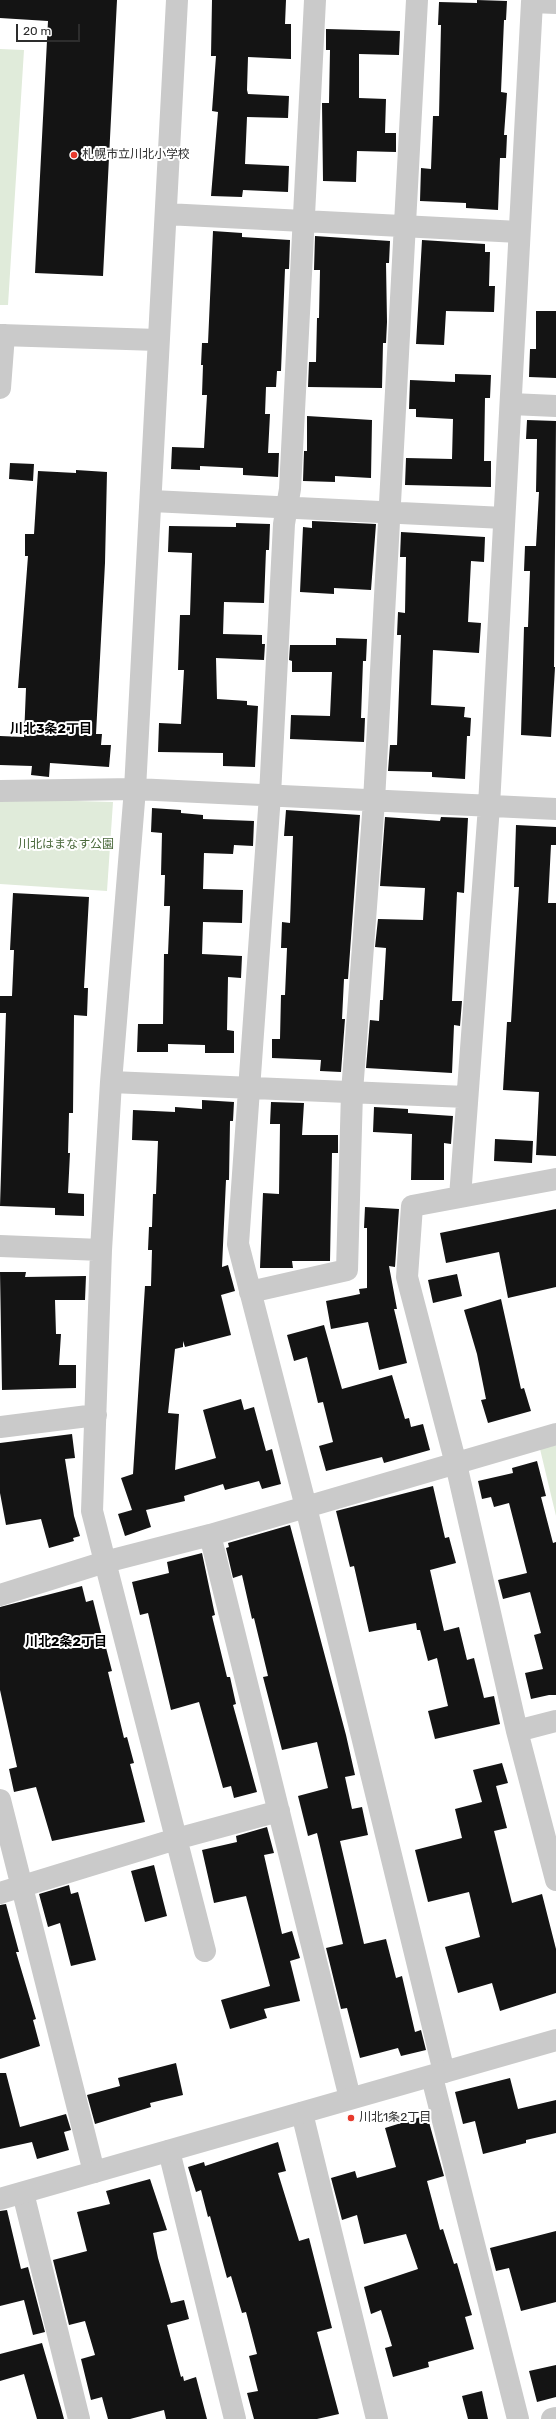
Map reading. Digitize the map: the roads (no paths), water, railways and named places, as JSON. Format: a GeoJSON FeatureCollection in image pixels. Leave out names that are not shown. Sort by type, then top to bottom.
{"type":"FeatureCollection","features":[{"type":"Feature","properties":{"kind":"street"},"geometry":{"type":"LineString","coordinates":[[177,0],[158,340],[152,502],[135,789],[111,1082],[101,1250],[92,1510],[205,1951]]}},
{"type":"Feature","properties":{"kind":"street"},"geometry":{"type":"LineString","coordinates":[[315,0],[304,222],[287,508],[284,524],[270,795],[238,1244],[306,1507],[518,2419]]}},
{"type":"Feature","properties":{"kind":"street"},"geometry":{"type":"LineString","coordinates":[[250,1292],[347,1270],[352,1092],[374,801],[417,0]]}},
{"type":"Feature","properties":{"kind":"street"},"geometry":{"type":"LineString","coordinates":[[460,1197],[466,1097],[489,806],[532,2],[556,3]]}},
{"type":"Feature","properties":{"kind":"street"},"geometry":{"type":"LineString","coordinates":[[166,214],[519,232]]}},
{"type":"Feature","properties":{"kind":"street"},"geometry":{"type":"LineString","coordinates":[[0,388],[2,335],[158,340]]}},
{"type":"Feature","properties":{"kind":"street"},"geometry":{"type":"LineString","coordinates":[[510,404],[556,406]]}},
{"type":"Feature","properties":{"kind":"street"},"geometry":{"type":"LineString","coordinates":[[152,502],[504,518]]}},
{"type":"Feature","properties":{"kind":"street"},"geometry":{"type":"LineString","coordinates":[[0,791],[135,789],[556,809]]}},
{"type":"Feature","properties":{"kind":"street"},"geometry":{"type":"LineString","coordinates":[[111,1082],[466,1097]]}},
{"type":"Feature","properties":{"kind":"street"},"geometry":{"type":"LineString","coordinates":[[556,1179],[412,1206],[407,1277],[456,1464],[517,1731],[556,1880]]}},
{"type":"Feature","properties":{"kind":"street"},"geometry":{"type":"LineString","coordinates":[[0,1246],[101,1250]]}},
{"type":"Feature","properties":{"kind":"street"},"geometry":{"type":"LineString","coordinates":[[0,1427],[96,1415]]}},
{"type":"Feature","properties":{"kind":"street"},"geometry":{"type":"LineString","coordinates":[[0,1595],[105,1562],[210,1535],[556,1434]]}},
{"type":"Feature","properties":{"kind":"street"},"geometry":{"type":"LineString","coordinates":[[210,1535],[350,2098]]}},
{"type":"Feature","properties":{"kind":"street"},"geometry":{"type":"LineString","coordinates":[[517,1731],[556,1721]]}},
{"type":"Feature","properties":{"kind":"street"},"geometry":{"type":"LineString","coordinates":[[0,1800],[94,2172]]}},
{"type":"Feature","properties":{"kind":"street"},"geometry":{"type":"LineString","coordinates":[[0,1893],[176,1839],[279,1811]]}},
{"type":"Feature","properties":{"kind":"street"},"geometry":{"type":"LineString","coordinates":[[0,2199],[556,2040]]}},
{"type":"Feature","properties":{"kind":"street"},"geometry":{"type":"LineString","coordinates":[[302,2113],[377,2419]]}},
{"type":"Feature","properties":{"kind":"street"},"geometry":{"type":"LineString","coordinates":[[169,2151],[235,2419]]}},
{"type":"Feature","properties":{"kind":"street"},"geometry":{"type":"LineString","coordinates":[[23,2193],[79,2419]]}},
{"type":"Feature","properties":{"kind":"street"},"geometry":{"type":"LineString","coordinates":[[552,2419],[556,2418]]}},
{"type":"Feature","properties":{"kind":"place","name":"札幌市立川北小学校"},"geometry":{"type":"Point","coordinates":[74,155]}},
{"type":"Feature","properties":{"kind":"place","name":"川北1条2丁目"},"geometry":{"type":"Point","coordinates":[351,2118]}},
{"type":"Feature","properties":{"kind":"district","name":"川北3条2丁目"},"geometry":{"type":"Point","coordinates":[51,729]}},
{"type":"Feature","properties":{"kind":"district","name":"川北2条2丁目"},"geometry":{"type":"Point","coordinates":[66,1642]}},
{"type":"Feature","properties":{"kind":"park label","name":"川北はまなす公園"},"geometry":{"type":"Point","coordinates":[66,845]}}]}
